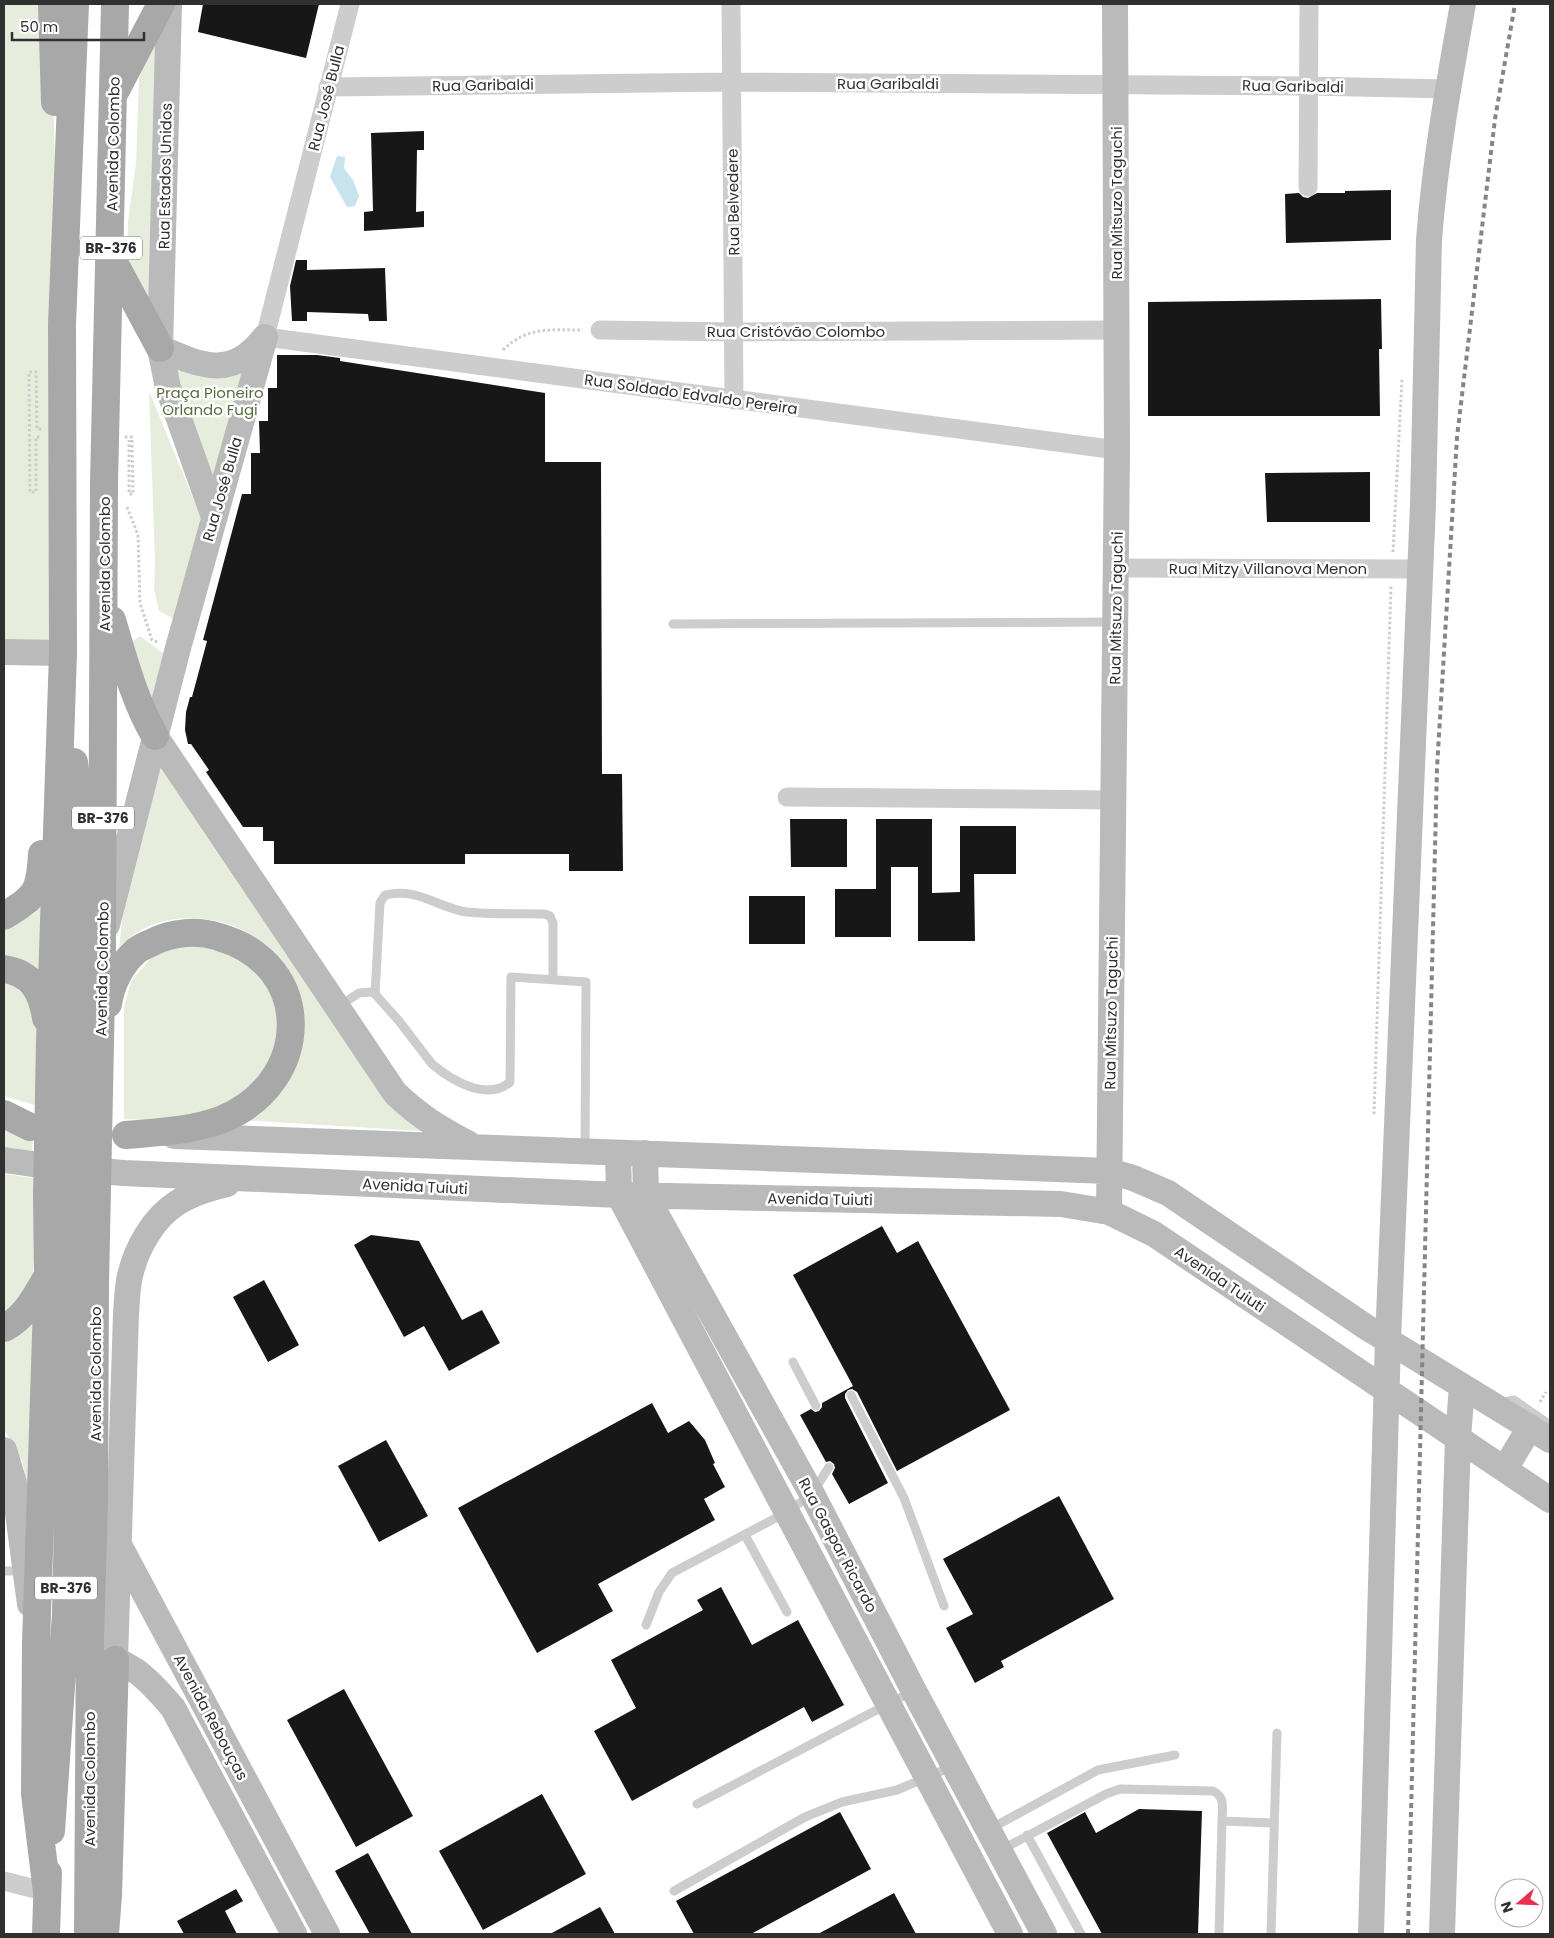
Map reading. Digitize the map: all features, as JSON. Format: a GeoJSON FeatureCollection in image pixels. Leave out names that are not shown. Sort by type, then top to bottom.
{"type":"FeatureCollection","features":[{"type":"Feature","properties":{"kind":"main road"},"geometry":{"type":"LineString","coordinates":[[52,4],[62,324]]}},
{"type":"Feature","properties":{"kind":"main road","name":"Avenida Colombo"},"geometry":{"type":"LineString","coordinates":[[75,4],[62,324],[63,653],[50,1091],[72,1196],[94,1500],[86,1934]]}},
{"type":"Feature","properties":{"kind":"main road"},"geometry":{"type":"LineString","coordinates":[[114,93],[161,4]]}},
{"type":"Feature","properties":{"kind":"main road","name":"Rua Estados Unidos"},"geometry":{"type":"LineString","coordinates":[[160,348],[169,4]]}},
{"type":"Feature","properties":{"kind":"main road","name":"Rua Mitsuzo Taguchi"},"geometry":{"type":"LineString","coordinates":[[1109,1212],[1117,450],[1115,4]]}},
{"type":"Feature","properties":{"kind":"main road"},"geometry":{"type":"LineString","coordinates":[[1371,1934],[1396,1346],[1429,240],[1441,126],[1463,4]]}},
{"type":"Feature","properties":{"kind":"main road","name":"Avenida Colombo"},"geometry":{"type":"LineString","coordinates":[[47,1892],[35,1794],[36,1644],[48,1274],[72,1196],[88,1089],[101,1045],[104,483],[116,7]]}},
{"type":"Feature","properties":{"kind":"main road"},"geometry":{"type":"LineString","coordinates":[[110,256],[160,348],[168,388],[214,517]]}},
{"type":"Feature","properties":{"kind":"main road"},"geometry":{"type":"LineString","coordinates":[[160,348],[187,360],[208,365],[227,365],[243,360],[254,352],[266,337]]}},
{"type":"Feature","properties":{"kind":"main road","name":"Rua José Bulla"},"geometry":{"type":"LineString","coordinates":[[102,946],[178,648],[266,337]]}},
{"type":"Feature","properties":{"kind":"main road"},"geometry":{"type":"LineString","coordinates":[[104,592],[134,694],[155,736],[395,1093],[424,1118],[474,1146]]}},
{"type":"Feature","properties":{"kind":"main road"},"geometry":{"type":"LineString","coordinates":[[4,652],[63,653],[48,747],[41,875],[38,888],[29,900],[4,916]]}},
{"type":"Feature","properties":{"kind":"main road","name":"Avenida Colombo"},"geometry":{"type":"LineString","coordinates":[[63,653],[77,791],[78,945],[88,1089]]}},
{"type":"Feature","properties":{"kind":"main road"},"geometry":{"type":"LineString","coordinates":[[101,1045],[111,989],[121,969],[136,951],[161,938],[184,933],[207,933],[228,939],[254,952],[270,967],[283,988],[291,1014],[290,1038],[282,1066],[269,1086],[247,1106],[223,1118],[192,1128],[126,1135]]}},
{"type":"Feature","properties":{"kind":"main road"},"geometry":{"type":"LineString","coordinates":[[4,969],[23,975],[38,987],[44,1006],[50,1042]]}},
{"type":"Feature","properties":{"kind":"main road"},"geometry":{"type":"LineString","coordinates":[[4,1114],[30,1127]]}},
{"type":"Feature","properties":{"kind":"main road"},"geometry":{"type":"LineString","coordinates":[[4,1124],[126,1135],[474,1146],[849,1163],[1109,1171],[1133,1178],[1168,1193],[1396,1346],[1492,1404],[1543,1431],[1505,1469]]}},
{"type":"Feature","properties":{"kind":"main road","name":"Rua Gaspar Ricardo"},"geometry":{"type":"LineString","coordinates":[[618,1153],[619,1195],[663,1252],[812,1494],[993,1841],[1044,1934]]}},
{"type":"Feature","properties":{"kind":"main road","name":"Rua Gaspar Ricardo"},"geometry":{"type":"LineString","coordinates":[[645,1154],[646,1196],[663,1252],[787,1512],[1010,1934]]}},
{"type":"Feature","properties":{"kind":"main road","name":"Avenida Tuiuti"},"geometry":{"type":"LineString","coordinates":[[4,1160],[61,1168],[124,1173],[646,1196],[1061,1204],[1109,1212],[1154,1234],[1550,1500]]}},
{"type":"Feature","properties":{"kind":"main road"},"geometry":{"type":"LineString","coordinates":[[105,1934],[126,1314],[130,1277],[138,1252],[150,1231],[176,1203],[204,1190],[246,1178]]}},
{"type":"Feature","properties":{"kind":"main road","name":"Avenida Colombo"},"geometry":{"type":"LineString","coordinates":[[46,1934],[47,1892],[66,1614],[73,1293],[72,1196]]}},
{"type":"Feature","properties":{"kind":"main road"},"geometry":{"type":"LineString","coordinates":[[1252,1300],[1269,1262]]}},
{"type":"Feature","properties":{"kind":"main road"},"geometry":{"type":"LineString","coordinates":[[4,1328],[9,1326],[32,1303],[48,1274]]}},
{"type":"Feature","properties":{"kind":"main road"},"geometry":{"type":"LineString","coordinates":[[1442,1934],[1450,1432],[1453,1381]]}},
{"type":"Feature","properties":{"kind":"main road"},"geometry":{"type":"LineString","coordinates":[[4,1450],[14,1483],[14,1571],[36,1644]]}},
{"type":"Feature","properties":{"kind":"main road","name":"Avenida Rebouças"},"geometry":{"type":"LineString","coordinates":[[94,1500],[327,1934]]}},
{"type":"Feature","properties":{"kind":"main road","name":"Avenida Rebouças"},"geometry":{"type":"LineString","coordinates":[[66,1614],[115,1660],[136,1672],[153,1685],[173,1708],[294,1934]]}},
{"type":"Feature","properties":{"kind":"main road"},"geometry":{"type":"LineString","coordinates":[[173,1708],[199,1694]]}},
{"type":"Feature","properties":{"kind":"main road"},"geometry":{"type":"LineString","coordinates":[[47,1892],[62,1895],[74,1904],[82,1919],[86,1934]]}},
{"type":"Feature","properties":{"kind":"street","name":"Rua José Bulla"},"geometry":{"type":"LineString","coordinates":[[266,337],[350,4]]}},
{"type":"Feature","properties":{"kind":"street","name":"Rua Belvedere"},"geometry":{"type":"LineString","coordinates":[[731,4],[734,400]]}},
{"type":"Feature","properties":{"kind":"street"},"geometry":{"type":"LineString","coordinates":[[1308,187],[1309,4]]}},
{"type":"Feature","properties":{"kind":"street","name":"Rua Garibaldi"},"geometry":{"type":"LineString","coordinates":[[328,88],[732,82],[1309,86],[1448,89]]}},
{"type":"Feature","properties":{"kind":"street","name":"Rua Cristóvão Colombo"},"geometry":{"type":"LineString","coordinates":[[600,330],[734,332],[1116,330]]}},
{"type":"Feature","properties":{"kind":"street","name":"Rua Soldado Edvaldo Pereira"},"geometry":{"type":"LineString","coordinates":[[266,337],[1117,450]]}},
{"type":"Feature","properties":{"kind":"street","name":"Rua Mitzy Villanova Menon"},"geometry":{"type":"LineString","coordinates":[[1116,568],[1420,569]]}},
{"type":"Feature","properties":{"kind":"street"},"geometry":{"type":"LineString","coordinates":[[787,797],[1114,800]]}},
{"type":"Feature","properties":{"kind":"street"},"geometry":{"type":"LineString","coordinates":[[4,1881],[47,1892]]}},
{"type":"Feature","properties":{"kind":"lane"},"geometry":{"type":"LineString","coordinates":[[674,624],[1116,622]]}},
{"type":"Feature","properties":{"kind":"lane"},"geometry":{"type":"LineString","coordinates":[[375,994],[380,904],[385,895],[398,892],[420,896],[466,912],[545,914],[550,916],[554,923],[552,980]]}},
{"type":"Feature","properties":{"kind":"lane"},"geometry":{"type":"LineString","coordinates":[[337,1007],[363,992],[375,994],[432,1064],[440,1071],[465,1085],[487,1090],[500,1088],[510,1082],[511,977],[586,982],[585,1151]]}},
{"type":"Feature","properties":{"kind":"lane"},"geometry":{"type":"LineString","coordinates":[[793,1362],[816,1406]]}},
{"type":"Feature","properties":{"kind":"lane"},"geometry":{"type":"LineString","coordinates":[[851,1395],[869,1440],[904,1498],[944,1606]]}},
{"type":"Feature","properties":{"kind":"lane"},"geometry":{"type":"LineString","coordinates":[[646,1625],[659,1592],[672,1573],[787,1512],[812,1494],[828,1467]]}},
{"type":"Feature","properties":{"kind":"lane"},"geometry":{"type":"LineString","coordinates":[[745,1535],[786,1612]]}},
{"type":"Feature","properties":{"kind":"lane"},"geometry":{"type":"LineString","coordinates":[[697,1804],[914,1691]]}},
{"type":"Feature","properties":{"kind":"lane"},"geometry":{"type":"LineString","coordinates":[[1271,1934],[1277,1733]]}},
{"type":"Feature","properties":{"kind":"lane"},"geometry":{"type":"LineString","coordinates":[[993,1841],[1098,1770],[1175,1755]]}},
{"type":"Feature","properties":{"kind":"lane"},"geometry":{"type":"LineString","coordinates":[[674,1891],[805,1817],[842,1802],[898,1790],[954,1766]]}},
{"type":"Feature","properties":{"kind":"lane"},"geometry":{"type":"LineString","coordinates":[[993,1841],[1027,1835],[1106,1794],[1120,1789],[1213,1790],[1222,1799],[1219,1934]]}},
{"type":"Feature","properties":{"kind":"lane"},"geometry":{"type":"LineString","coordinates":[[1222,1821],[1274,1823]]}},
{"type":"Feature","properties":{"kind":"lane"},"geometry":{"type":"LineString","coordinates":[[1027,1835],[1081,1934]]}},
{"type":"Feature","properties":{"kind":"path"},"geometry":{"type":"LineString","coordinates":[[492,368],[503,350],[516,338],[540,330],[600,330]]}},
{"type":"Feature","properties":{"kind":"path"},"geometry":{"type":"LineString","coordinates":[[36,437],[36,492],[30,492],[30,372],[36,372],[37,429],[62,428]]}},
{"type":"Feature","properties":{"kind":"path"},"geometry":{"type":"LineString","coordinates":[[126,457],[126,494]]}},
{"type":"Feature","properties":{"kind":"path"},"geometry":{"type":"LineString","coordinates":[[125,504],[138,535],[140,603],[152,640],[178,648]]}},
{"type":"Feature","properties":{"kind":"green space"},"geometry":{"type":"Polygon","coordinates":[[[4,4],[52,4],[63,653],[4,652],[4,4]]]}},
{"type":"Feature","properties":{"kind":"green space"},"geometry":{"type":"Polygon","coordinates":[[[159,25],[152,300],[137,298],[128,258],[128,221],[136,163],[139,78],[159,25]]]}},
{"type":"Feature","properties":{"kind":"green space","name":"Praça Pioneiro Orlando Fugi"},"geometry":{"type":"Polygon","coordinates":[[[160,348],[187,360],[254,352],[214,517],[160,348]]]}},
{"type":"Feature","properties":{"kind":"green space"},"geometry":{"type":"Polygon","coordinates":[[[149,391],[202,520],[180,622],[159,611],[154,589],[155,562],[149,391]]]}},
{"type":"Feature","properties":{"kind":"green space"},"geometry":{"type":"Polygon","coordinates":[[[140,636],[167,656],[154,703],[146,692],[133,641],[140,636]]]}},
{"type":"Feature","properties":{"kind":"green space"},"geometry":{"type":"Polygon","coordinates":[[[164,759],[399,1110],[421,1131],[241,1120],[293,1057],[259,942],[242,930],[224,923],[186,918],[173,919],[149,926],[119,947],[129,864],[164,759]]]}},
{"type":"Feature","properties":{"kind":"green space"},"geometry":{"type":"Polygon","coordinates":[[[39,899],[45,899],[41,974],[4,957],[4,927],[35,913],[39,899]]]}},
{"type":"Feature","properties":{"kind":"green space"},"geometry":{"type":"Polygon","coordinates":[[[195,944],[221,946],[262,976],[277,1007],[280,1036],[271,1068],[226,1108],[176,1121],[124,1119],[124,1008],[131,981],[150,959],[171,948],[195,944]]]}},
{"type":"Feature","properties":{"kind":"green space"},"geometry":{"type":"Polygon","coordinates":[[[4,975],[40,1007],[35,1105],[4,1096],[4,975]]]}},
{"type":"Feature","properties":{"kind":"green space"},"geometry":{"type":"Polygon","coordinates":[[[4,1131],[33,1136],[32,1156],[4,1150],[4,1131]]]}},
{"type":"Feature","properties":{"kind":"green space"},"geometry":{"type":"Polygon","coordinates":[[[4,1174],[41,1179],[32,1284],[4,1317],[4,1174]]]}},
{"type":"Feature","properties":{"kind":"green space"},"geometry":{"type":"Polygon","coordinates":[[[37,1313],[28,1487],[22,1461],[4,1429],[4,1340],[37,1313]]]}},
{"type":"Feature","properties":{"kind":"water"},"geometry":{"type":"Polygon","coordinates":[[[337,156],[345,157],[344,168],[353,180],[359,196],[355,206],[347,207],[330,177],[337,156]]]}},
{"type":"Feature","properties":{"kind":"building"},"geometry":{"type":"Polygon","coordinates":[[[203,4],[319,4],[306,58],[198,32],[203,4]]]}},
{"type":"Feature","properties":{"kind":"building"},"geometry":{"type":"Polygon","coordinates":[[[424,131],[424,150],[417,150],[416,212],[424,211],[424,227],[364,231],[364,212],[373,211],[371,133],[424,131]]]}},
{"type":"Feature","properties":{"kind":"building"},"geometry":{"type":"Polygon","coordinates":[[[1391,190],[1391,240],[1286,243],[1285,194],[1299,193],[1303,197],[1308,198],[1317,193],[1391,190]]]}},
{"type":"Feature","properties":{"kind":"building"},"geometry":{"type":"Polygon","coordinates":[[[296,260],[307,260],[307,270],[385,268],[387,321],[369,321],[368,314],[307,312],[307,321],[292,321],[290,286],[296,260]]]}},
{"type":"Feature","properties":{"kind":"building"},"geometry":{"type":"Polygon","coordinates":[[[1381,299],[1382,349],[1379,349],[1380,416],[1148,416],[1148,302],[1381,299]]]}},
{"type":"Feature","properties":{"kind":"building"},"geometry":{"type":"Polygon","coordinates":[[[277,355],[317,355],[340,358],[340,361],[545,393],[545,462],[601,462],[602,774],[622,774],[623,871],[569,871],[569,854],[465,854],[465,864],[274,864],[274,841],[263,841],[263,827],[243,827],[206,772],[209,770],[191,744],[188,744],[185,730],[186,712],[207,641],[203,640],[242,494],[251,494],[251,453],[260,453],[259,421],[268,421],[268,388],[277,388],[277,355]]]}},
{"type":"Feature","properties":{"kind":"building"},"geometry":{"type":"Polygon","coordinates":[[[1370,472],[1370,522],[1267,522],[1265,473],[1370,472]]]}},
{"type":"Feature","properties":{"kind":"building"},"geometry":{"type":"Polygon","coordinates":[[[790,819],[847,819],[847,867],[791,867],[790,819]]]}},
{"type":"Feature","properties":{"kind":"building"},"geometry":{"type":"Polygon","coordinates":[[[876,819],[932,819],[932,893],[960,892],[960,826],[1016,826],[1016,874],[974,874],[975,941],[918,941],[918,867],[891,867],[891,937],[835,937],[835,889],[876,889],[876,819]]]}},
{"type":"Feature","properties":{"kind":"building"},"geometry":{"type":"Polygon","coordinates":[[[749,896],[805,896],[805,944],[749,944],[749,896]]]}},
{"type":"Feature","properties":{"kind":"building"},"geometry":{"type":"Polygon","coordinates":[[[882,1226],[897,1253],[918,1241],[1010,1410],[897,1471],[857,1392],[852,1389],[848,1390],[845,1398],[888,1483],[849,1504],[832,1474],[835,1468],[834,1464],[830,1461],[826,1462],[800,1415],[811,1409],[815,1412],[819,1411],[822,1403],[853,1386],[793,1275],[882,1226]]]}},
{"type":"Feature","properties":{"kind":"building"},"geometry":{"type":"Polygon","coordinates":[[[371,1235],[419,1241],[462,1320],[482,1310],[500,1343],[449,1371],[424,1326],[404,1337],[354,1245],[371,1235]]]}},
{"type":"Feature","properties":{"kind":"building"},"geometry":{"type":"Polygon","coordinates":[[[264,1280],[299,1345],[268,1362],[233,1297],[264,1280]]]}},
{"type":"Feature","properties":{"kind":"building"},"geometry":{"type":"Polygon","coordinates":[[[652,1403],[668,1433],[689,1421],[705,1440],[715,1463],[713,1464],[725,1487],[704,1499],[715,1520],[598,1584],[613,1611],[537,1653],[458,1508],[652,1403]]]}},
{"type":"Feature","properties":{"kind":"building"},"geometry":{"type":"Polygon","coordinates":[[[386,1440],[428,1516],[379,1542],[338,1466],[386,1440]]]}},
{"type":"Feature","properties":{"kind":"building"},"geometry":{"type":"Polygon","coordinates":[[[1059,1496],[1114,1599],[1001,1661],[1004,1667],[975,1683],[946,1628],[973,1614],[943,1559],[1059,1496]]]}},
{"type":"Feature","properties":{"kind":"building"},"geometry":{"type":"Polygon","coordinates":[[[721,1587],[752,1645],[798,1620],[844,1705],[812,1722],[804,1707],[632,1801],[594,1731],[636,1708],[611,1660],[703,1610],[697,1600],[721,1587]]]}},
{"type":"Feature","properties":{"kind":"building"},"geometry":{"type":"Polygon","coordinates":[[[344,1689],[413,1816],[356,1847],[287,1720],[344,1689]]]}},
{"type":"Feature","properties":{"kind":"building"},"geometry":{"type":"Polygon","coordinates":[[[542,1794],[586,1874],[483,1930],[439,1851],[542,1794]]]}},
{"type":"Feature","properties":{"kind":"building"},"geometry":{"type":"Polygon","coordinates":[[[1139,1809],[1202,1811],[1198,1934],[1102,1934],[1047,1833],[1085,1812],[1096,1833],[1139,1809]]]}},
{"type":"Feature","properties":{"kind":"building"},"geometry":{"type":"Polygon","coordinates":[[[840,1812],[871,1869],[751,1934],[694,1934],[676,1901],[840,1812]]]}},
{"type":"Feature","properties":{"kind":"building"},"geometry":{"type":"Polygon","coordinates":[[[368,1853],[412,1934],[370,1934],[335,1871],[368,1853]]]}},
{"type":"Feature","properties":{"kind":"building"},"geometry":{"type":"Polygon","coordinates":[[[236,1889],[243,1901],[225,1911],[237,1934],[184,1934],[177,1921],[236,1889]]]}},
{"type":"Feature","properties":{"kind":"building"},"geometry":{"type":"Polygon","coordinates":[[[894,1893],[916,1934],[818,1934],[894,1893]]]}},
{"type":"Feature","properties":{"kind":"building"},"geometry":{"type":"Polygon","coordinates":[[[600,1907],[615,1934],[550,1934],[600,1907]]]}},
{"type":"Feature","properties":{"kind":"railway"},"geometry":{"type":"LineString","coordinates":[[1408,1934],[1437,768],[1457,437],[1495,119],[1515,4]]}}]}
